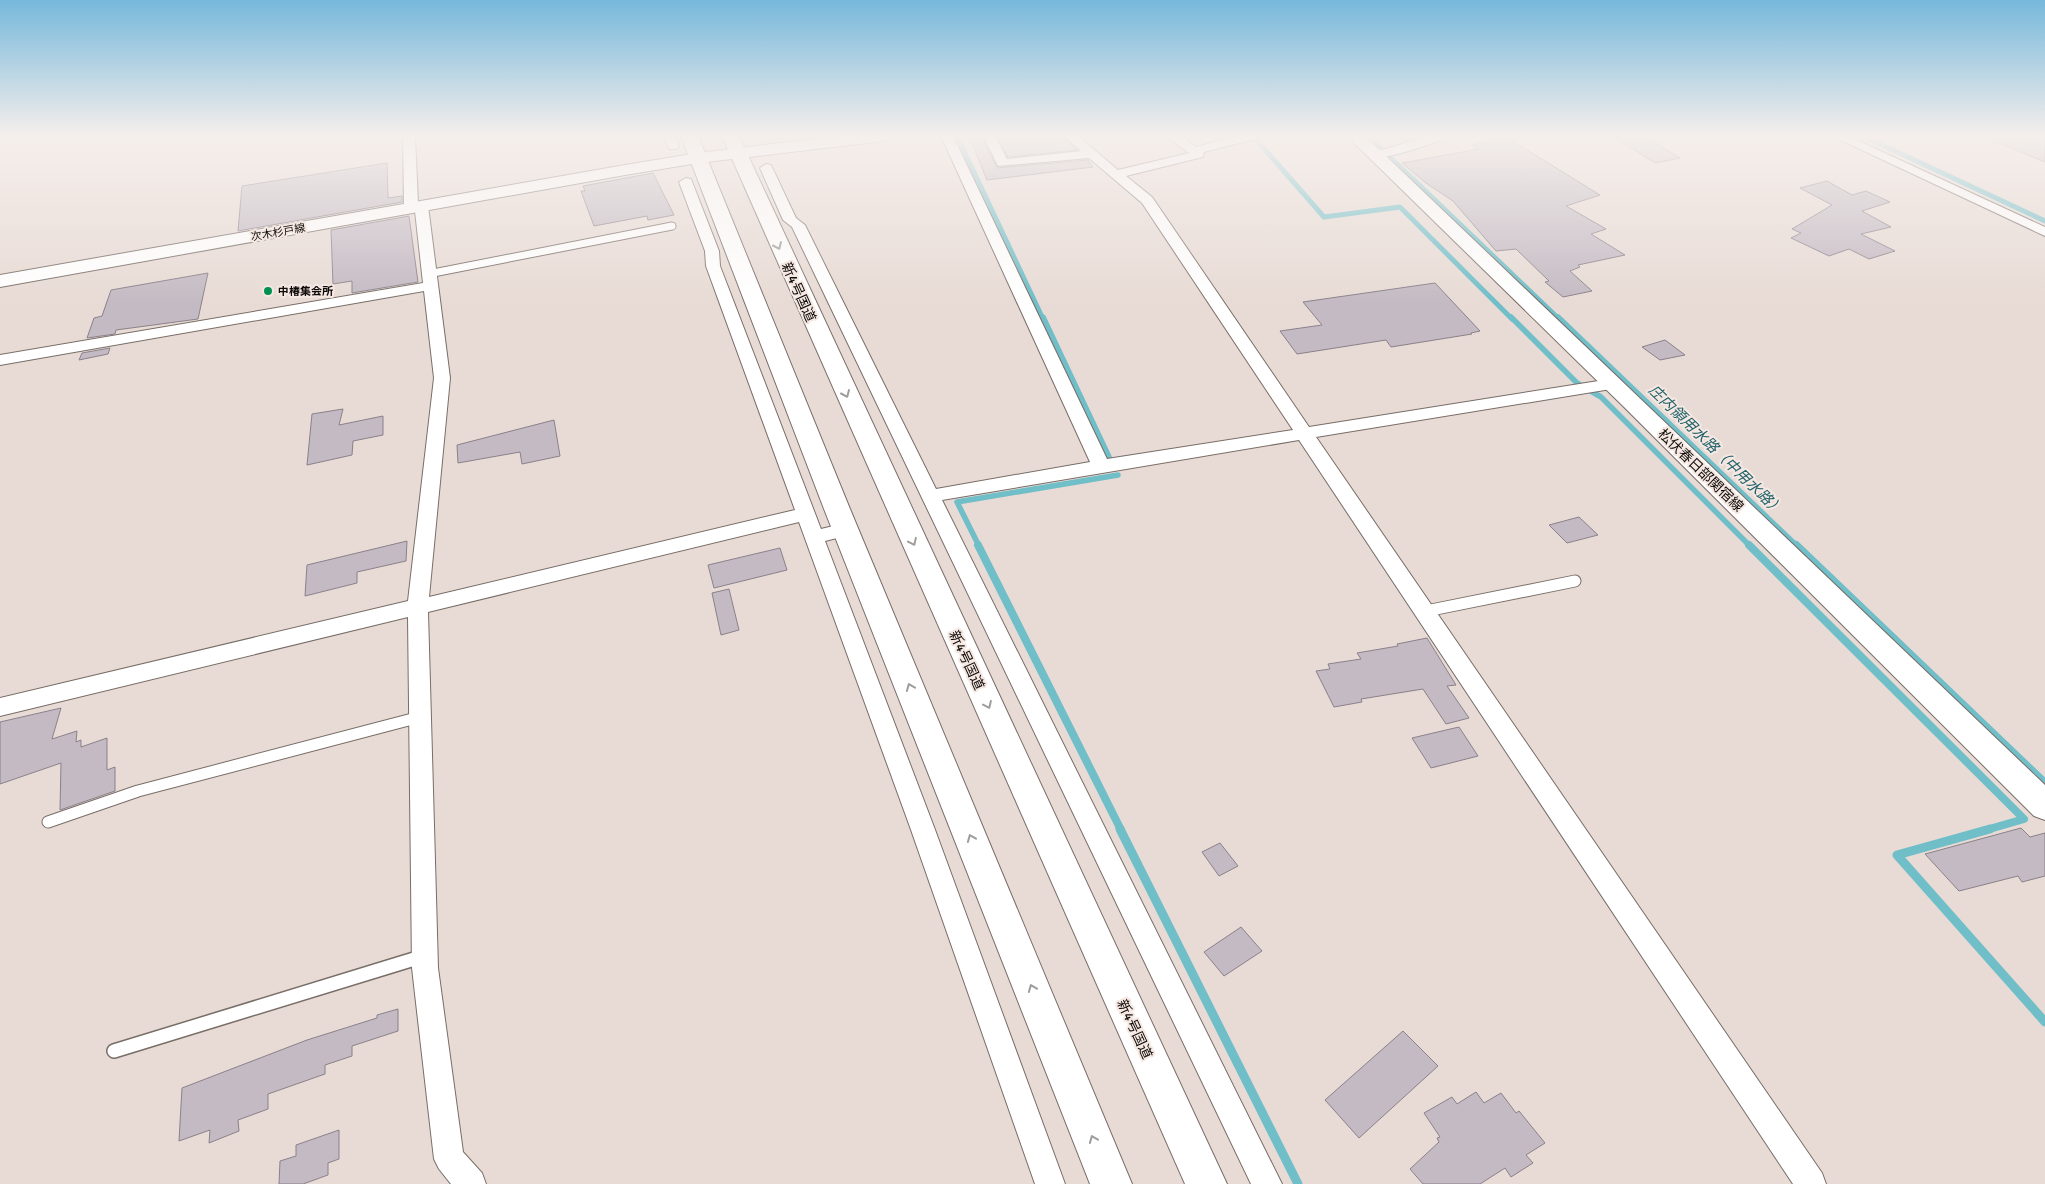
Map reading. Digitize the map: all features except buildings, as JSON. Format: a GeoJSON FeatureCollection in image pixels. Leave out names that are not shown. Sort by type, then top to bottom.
{"type":"FeatureCollection","features":[{"type":"Feature","properties":{"kind":"main road","name":"次木杉戸線"},"geometry":{"type":"LineString","coordinates":[[0,281],[416,207],[492,191]]}},
{"type":"Feature","properties":{"kind":"main road"},"geometry":{"type":"LineString","coordinates":[[699,191],[846,529],[1112,1184]]}},
{"type":"Feature","properties":{"kind":"main road","name":"新4号国道"},"geometry":{"type":"LineString","coordinates":[[762,191],[770,205],[1206,1184]]}},
{"type":"Feature","properties":{"kind":"main road","name":"松伏春日部関宿線"},"geometry":{"type":"LineString","coordinates":[[1412,191],[1611,384],[1631,401],[2045,806]]}},
{"type":"Feature","properties":{"kind":"street"},"geometry":{"type":"LineString","coordinates":[[414,191],[442,378],[418,606],[425,968],[449,1158],[471,1184]]}},
{"type":"Feature","properties":{"kind":"street"},"geometry":{"type":"LineString","coordinates":[[773,191],[770,205],[798,225],[1266,1184]]}},
{"type":"Feature","properties":{"kind":"street"},"geometry":{"type":"LineString","coordinates":[[973,191],[1101,466]]}},
{"type":"Feature","properties":{"kind":"street"},"geometry":{"type":"LineString","coordinates":[[1136,191],[1147,200],[1306,433],[1811,1184]]}},
{"type":"Feature","properties":{"kind":"street"},"geometry":{"type":"LineString","coordinates":[[1957,191],[2045,232]]}},
{"type":"Feature","properties":{"kind":"street"},"geometry":{"type":"LineString","coordinates":[[718,238],[712,251],[712,266],[922,827],[1050,1184]]}},
{"type":"Feature","properties":{"kind":"street"},"geometry":{"type":"LineString","coordinates":[[0,360],[429,280]]}},
{"type":"Feature","properties":{"kind":"street"},"geometry":{"type":"LineString","coordinates":[[930,496],[1101,466],[1611,384]]}},
{"type":"Feature","properties":{"kind":"street"},"geometry":{"type":"LineString","coordinates":[[0,708],[804,514]]}},
{"type":"Feature","properties":{"kind":"street"},"geometry":{"type":"LineString","coordinates":[[813,538],[846,529]]}},
{"type":"Feature","properties":{"kind":"lane"},"geometry":{"type":"LineString","coordinates":[[429,280],[672,226]]}},
{"type":"Feature","properties":{"kind":"lane"},"geometry":{"type":"LineString","coordinates":[[1426,611],[1576,581]]}},
{"type":"Feature","properties":{"kind":"lane"},"geometry":{"type":"LineString","coordinates":[[48,822],[138,792],[420,717]]}},
{"type":"Feature","properties":{"kind":"lane"},"geometry":{"type":"LineString","coordinates":[[114,1051],[425,955]]}},
{"type":"Feature","properties":{"kind":"waterway"},"geometry":{"type":"LineString","coordinates":[[983,191],[1043,319]]}},
{"type":"Feature","properties":{"kind":"waterway"},"geometry":{"type":"LineString","coordinates":[[1301,191],[1324,217],[1400,207],[1512,319]]}},
{"type":"Feature","properties":{"kind":"waterway","name":"庄内領用水路（中用水路）"},"geometry":{"type":"LineString","coordinates":[[1426,191],[1559,319]]}},
{"type":"Feature","properties":{"kind":"waterway"},"geometry":{"type":"LineString","coordinates":[[1981,191],[2045,221]]}},
{"type":"Feature","properties":{"kind":"waterway"},"geometry":{"type":"LineString","coordinates":[[1043,317],[1109,457]]}},
{"type":"Feature","properties":{"kind":"waterway"},"geometry":{"type":"LineString","coordinates":[[1511,317],[1577,383],[1601,397],[1749,545]]}},
{"type":"Feature","properties":{"kind":"waterway","name":"庄内領用水路（中用水路）"},"geometry":{"type":"LineString","coordinates":[[1558,317],[1797,546]]}},
{"type":"Feature","properties":{"kind":"waterway"},"geometry":{"type":"LineString","coordinates":[[979,546],[957,502],[1118,475]]}},
{"type":"Feature","properties":{"kind":"waterway"},"geometry":{"type":"LineString","coordinates":[[978,545],[1121,830]]}},
{"type":"Feature","properties":{"kind":"waterway"},"geometry":{"type":"LineString","coordinates":[[1749,545],[2024,819],[1986,830]]}},
{"type":"Feature","properties":{"kind":"waterway","name":"庄内領用水路（中用水路）"},"geometry":{"type":"LineString","coordinates":[[1796,545],[2045,783]]}},
{"type":"Feature","properties":{"kind":"waterway"},"geometry":{"type":"LineString","coordinates":[[1120,829],[1298,1184]]}},
{"type":"Feature","properties":{"kind":"waterway"},"geometry":{"type":"LineString","coordinates":[[1990,829],[1897,855],[2045,1022]]}},
{"type":"Feature","properties":{"kind":"place","name":"中椿集会所"},"geometry":{"type":"Point","coordinates":[268,291]}}]}
